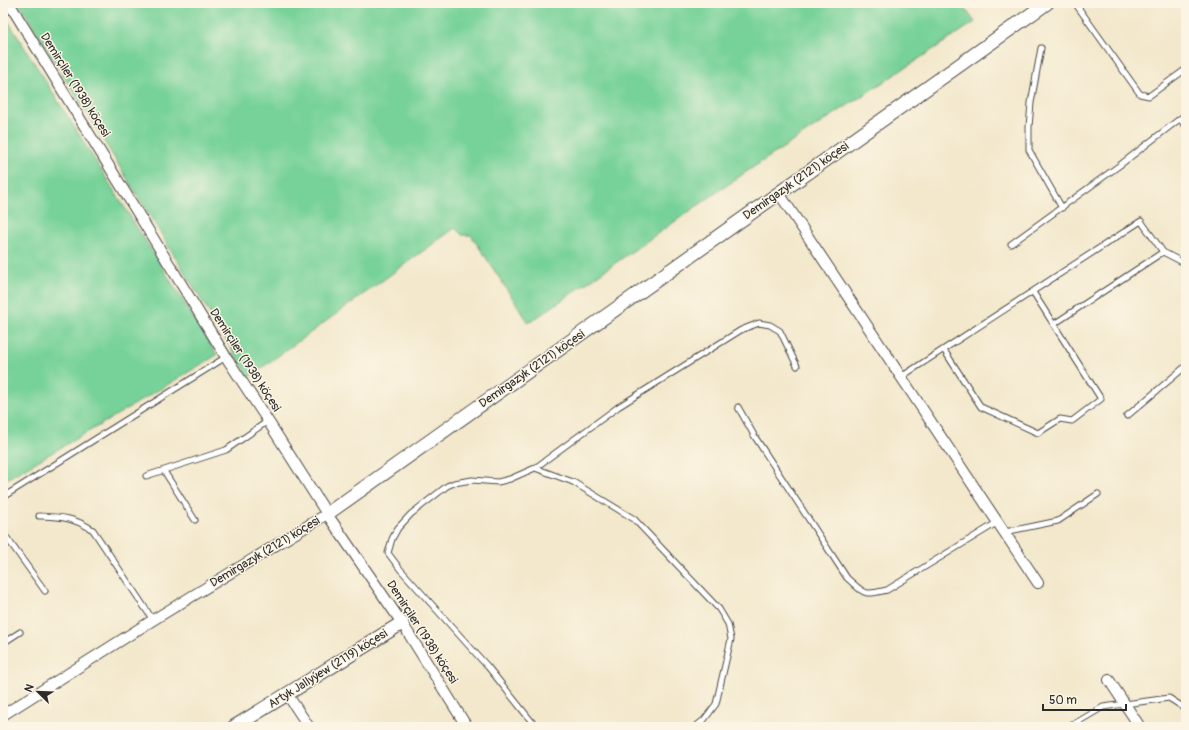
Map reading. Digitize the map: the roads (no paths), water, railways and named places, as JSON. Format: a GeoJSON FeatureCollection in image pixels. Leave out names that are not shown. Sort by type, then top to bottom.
{"type":"FeatureCollection","features":[{"type":"Feature","properties":{"kind":"street","name":"Demirçiler (1938) köçesi"},"geometry":{"type":"LineString","coordinates":[[9,3],[226,357],[327,514],[402,623],[467,727]]}},
{"type":"Feature","properties":{"kind":"street","name":"Demirgazyk (2121) köçesi"},"geometry":{"type":"LineString","coordinates":[[3,715],[153,620],[327,514],[1047,3]]}},
{"type":"Feature","properties":{"kind":"street"},"geometry":{"type":"LineString","coordinates":[[779,193],[1038,583]]}},
{"type":"Feature","properties":{"kind":"street","name":"Artyk Jallyýew (2119) köçesi"},"geometry":{"type":"LineString","coordinates":[[234,727],[402,623]]}},
{"type":"Feature","properties":{"kind":"street"},"geometry":{"type":"LineString","coordinates":[[1109,680],[1140,727]]}},
{"type":"Feature","properties":{"kind":"street"},"geometry":{"type":"LineString","coordinates":[[287,694],[309,727]]}},
{"type":"Feature","properties":{"kind":"lane"},"geometry":{"type":"LineString","coordinates":[[1074,3],[1140,94],[1149,96],[1186,69]]}},
{"type":"Feature","properties":{"kind":"lane"},"geometry":{"type":"LineString","coordinates":[[1041,48],[1031,103],[1029,127],[1030,150],[1062,208]]}},
{"type":"Feature","properties":{"kind":"lane"},"geometry":{"type":"LineString","coordinates":[[1011,244],[1120,165],[1186,114]]}},
{"type":"Feature","properties":{"kind":"lane"},"geometry":{"type":"LineString","coordinates":[[1180,118],[1186,126]]}},
{"type":"Feature","properties":{"kind":"lane"},"geometry":{"type":"LineString","coordinates":[[901,377],[1142,221],[1163,252],[1186,264]]}},
{"type":"Feature","properties":{"kind":"lane"},"geometry":{"type":"LineString","coordinates":[[1054,324],[1163,252]]}},
{"type":"Feature","properties":{"kind":"lane"},"geometry":{"type":"LineString","coordinates":[[944,350],[981,407],[1038,433],[1060,419],[1072,421],[1101,399],[1033,292]]}},
{"type":"Feature","properties":{"kind":"lane"},"geometry":{"type":"LineString","coordinates":[[536,727],[488,667],[400,569],[388,553],[398,528],[410,514],[447,486],[454,483],[472,480],[498,482],[510,479],[535,468],[618,407],[741,330],[758,323],[770,326],[780,331],[797,366]]}},
{"type":"Feature","properties":{"kind":"lane"},"geometry":{"type":"LineString","coordinates":[[3,497],[226,357]]}},
{"type":"Feature","properties":{"kind":"lane"},"geometry":{"type":"LineString","coordinates":[[1127,416],[1186,366]]}},
{"type":"Feature","properties":{"kind":"lane"},"geometry":{"type":"LineString","coordinates":[[738,407],[755,437],[847,578],[861,591],[869,594],[887,590],[998,522]]}},
{"type":"Feature","properties":{"kind":"lane"},"geometry":{"type":"LineString","coordinates":[[146,476],[226,450],[268,421]]}},
{"type":"Feature","properties":{"kind":"lane"},"geometry":{"type":"LineString","coordinates":[[535,468],[572,482],[634,519],[719,609],[728,624],[731,639],[716,704],[704,720],[695,727]]}},
{"type":"Feature","properties":{"kind":"lane"},"geometry":{"type":"LineString","coordinates":[[164,471],[195,520]]}},
{"type":"Feature","properties":{"kind":"lane"},"geometry":{"type":"LineString","coordinates":[[1004,532],[1058,521],[1098,494]]}},
{"type":"Feature","properties":{"kind":"lane"},"geometry":{"type":"LineString","coordinates":[[39,516],[63,517],[75,520],[82,522],[93,530],[153,620]]}},
{"type":"Feature","properties":{"kind":"lane"},"geometry":{"type":"LineString","coordinates":[[3,538],[7,538],[45,591]]}},
{"type":"Feature","properties":{"kind":"lane"},"geometry":{"type":"LineString","coordinates":[[3,643],[20,632]]}},
{"type":"Feature","properties":{"kind":"lane"},"geometry":{"type":"LineString","coordinates":[[1069,727],[1103,707],[1169,698],[1186,709]]}}]}
